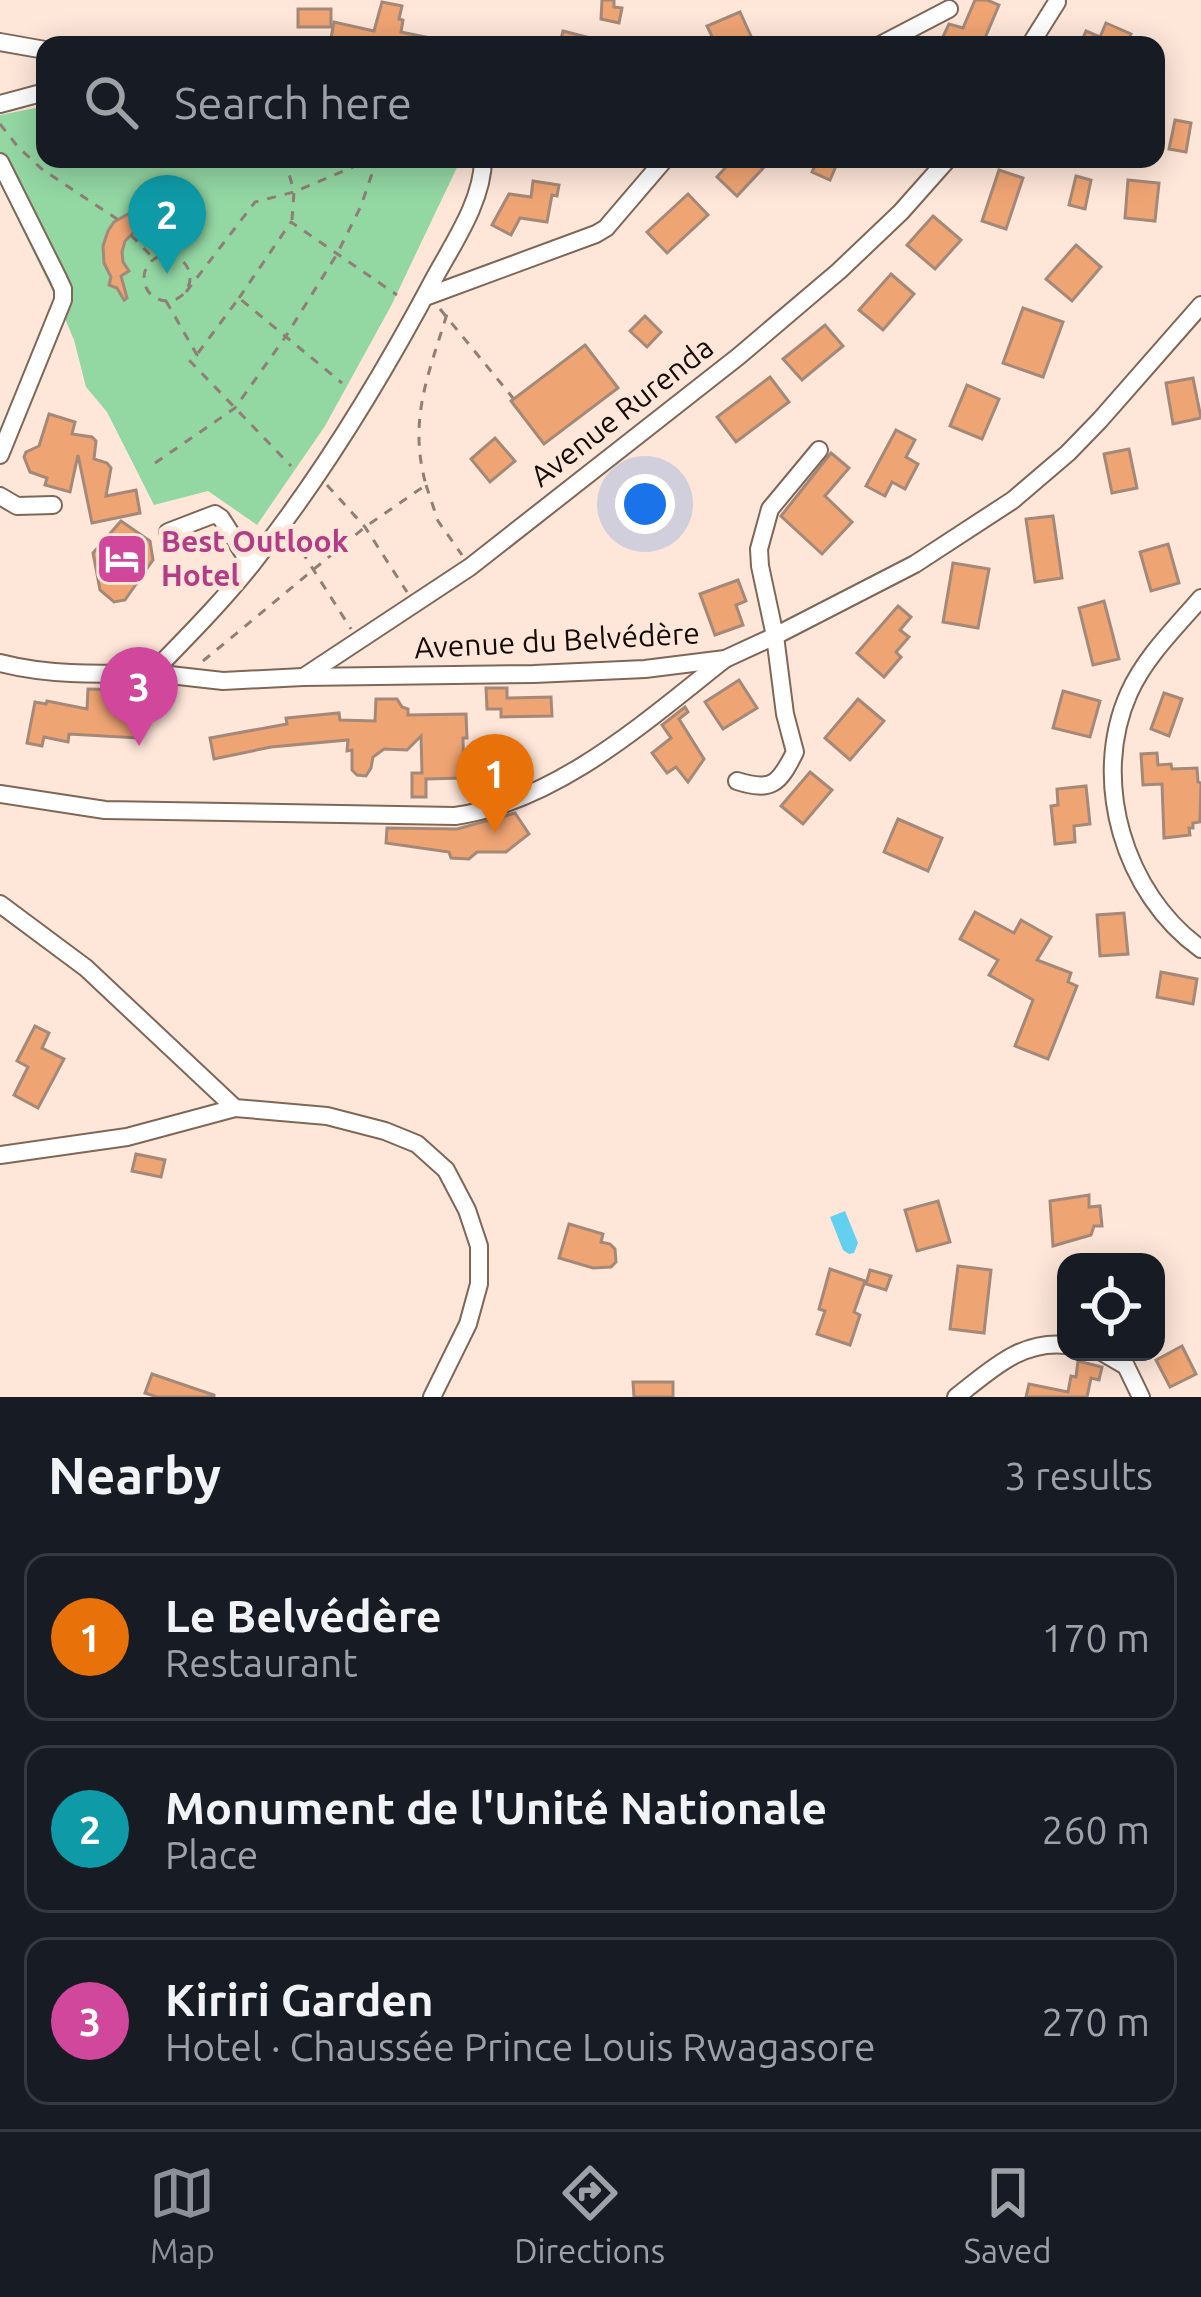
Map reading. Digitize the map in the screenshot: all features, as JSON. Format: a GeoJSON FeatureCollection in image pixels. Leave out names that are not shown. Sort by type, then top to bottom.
{"type":"FeatureCollection","features":[{"type":"Feature","properties":{"kind":"street"},"geometry":{"type":"LineString","coordinates":[[1036,36],[1058,2]]}},
{"type":"Feature","properties":{"kind":"street"},"geometry":{"type":"LineString","coordinates":[[897,36],[949,9]]}},
{"type":"Feature","properties":{"kind":"street"},"geometry":{"type":"LineString","coordinates":[[0,42],[36,48]]}},
{"type":"Feature","properties":{"kind":"street"},"geometry":{"type":"LineString","coordinates":[[0,104],[36,94]]}},
{"type":"Feature","properties":{"kind":"street"},"geometry":{"type":"LineString","coordinates":[[0,162],[58,278],[63,301],[0,455]]}},
{"type":"Feature","properties":{"kind":"street"},"geometry":{"type":"LineString","coordinates":[[152,673],[251,565],[317,475],[425,296],[472,204],[483,168]]}},
{"type":"Feature","properties":{"kind":"street"},"geometry":{"type":"LineString","coordinates":[[425,296],[596,234],[657,168]]}},
{"type":"Feature","properties":{"kind":"street","name":"Avenue Rurenda"},"geometry":{"type":"LineString","coordinates":[[303,676],[470,567],[739,356],[901,212],[940,168]]}},
{"type":"Feature","properties":{"kind":"street","name":"Avenue du Belvédère"},"geometry":{"type":"LineString","coordinates":[[0,663],[65,674],[152,673],[223,681],[556,674],[725,658],[915,563],[1012,500],[1100,420],[1201,305]]}},
{"type":"Feature","properties":{"kind":"street"},"geometry":{"type":"LineString","coordinates":[[737,781],[758,788],[770,785],[783,774],[795,752],[760,566],[762,533],[770,509],[819,450]]}},
{"type":"Feature","properties":{"kind":"street"},"geometry":{"type":"LineString","coordinates":[[0,496],[17,506],[53,505]]}},
{"type":"Feature","properties":{"kind":"street"},"geometry":{"type":"LineString","coordinates":[[168,532],[215,514],[251,565]]}},
{"type":"Feature","properties":{"kind":"street"},"geometry":{"type":"LineString","coordinates":[[1201,598],[1150,658],[1129,692],[1116,731],[1111,769],[1118,820],[1133,866],[1178,932],[1201,949]]}},
{"type":"Feature","properties":{"kind":"street"},"geometry":{"type":"LineString","coordinates":[[0,794],[105,810],[455,816],[484,812],[535,791],[604,752],[725,658]]}},
{"type":"Feature","properties":{"kind":"street"},"geometry":{"type":"LineString","coordinates":[[0,904],[86,968],[236,1108]]}},
{"type":"Feature","properties":{"kind":"street"},"geometry":{"type":"LineString","coordinates":[[0,1155],[128,1138],[236,1108],[327,1116],[417,1144],[446,1170],[479,1246],[479,1284],[468,1324],[432,1397]]}},
{"type":"Feature","properties":{"kind":"street"},"geometry":{"type":"LineString","coordinates":[[956,1397],[1028,1347],[1057,1344]]}},
{"type":"Feature","properties":{"kind":"street"},"geometry":{"type":"LineString","coordinates":[[1117,1361],[1126,1366],[1141,1397]]}},
{"type":"Feature","properties":{"kind":"path"},"geometry":{"type":"LineString","coordinates":[[0,124],[36,163]]}},
{"type":"Feature","properties":{"kind":"path"},"geometry":{"type":"LineString","coordinates":[[41,168],[117,220]]}},
{"type":"Feature","properties":{"kind":"path"},"geometry":{"type":"LineString","coordinates":[[288,168],[295,192],[292,222],[189,360],[291,466]]}},
{"type":"Feature","properties":{"kind":"path"},"geometry":{"type":"LineString","coordinates":[[185,292],[190,277],[184,262],[170,255],[154,259],[146,270],[145,284],[153,296],[173,300],[185,292],[255,202],[295,192],[352,168]]}},
{"type":"Feature","properties":{"kind":"path"},"geometry":{"type":"LineString","coordinates":[[155,463],[235,408],[338,254],[361,206],[372,168]]}},
{"type":"Feature","properties":{"kind":"path"},"geometry":{"type":"LineString","coordinates":[[292,222],[397,295]]}},
{"type":"Feature","properties":{"kind":"path"},"geometry":{"type":"LineString","coordinates":[[131,236],[154,259]]}},
{"type":"Feature","properties":{"kind":"path"},"geometry":{"type":"LineString","coordinates":[[425,296],[447,314],[513,398]]}},
{"type":"Feature","properties":{"kind":"path"},"geometry":{"type":"LineString","coordinates":[[239,298],[342,382]]}},
{"type":"Feature","properties":{"kind":"path"},"geometry":{"type":"LineString","coordinates":[[166,301],[197,355]]}},
{"type":"Feature","properties":{"kind":"path"},"geometry":{"type":"LineString","coordinates":[[447,314],[417,424],[418,458],[438,520],[470,567]]}},
{"type":"Feature","properties":{"kind":"path"},"geometry":{"type":"LineString","coordinates":[[317,475],[365,527],[415,604]]}},
{"type":"Feature","properties":{"kind":"path"},"geometry":{"type":"LineString","coordinates":[[183,678],[365,527],[426,485]]}},
{"type":"Feature","properties":{"kind":"path"},"geometry":{"type":"LineString","coordinates":[[283,522],[358,641]]}},
{"type":"Feature","properties":{"kind":"green space"},"geometry":{"type":"Polygon","coordinates":[[[36,108],[36,168],[457,168],[391,306],[325,426],[257,525],[208,491],[154,505],[107,412],[86,387],[58,302],[0,184],[0,115],[36,108]]]}},
{"type":"Feature","properties":{"kind":"water"},"geometry":{"type":"Polygon","coordinates":[[[845,1211],[858,1243],[849,1254],[830,1217],[845,1211]]]}},
{"type":"Feature","properties":{"kind":"building"},"geometry":{"type":"Polygon","coordinates":[[[602,0],[614,0],[614,7],[622,8],[619,23],[601,19],[602,0]]]}},
{"type":"Feature","properties":{"kind":"building"},"geometry":{"type":"Polygon","coordinates":[[[975,0],[999,5],[986,36],[943,36],[949,24],[963,28],[975,0]]]}},
{"type":"Feature","properties":{"kind":"building"},"geometry":{"type":"Polygon","coordinates":[[[382,2],[402,6],[401,32],[420,36],[331,36],[334,22],[374,31],[382,2]]]}},
{"type":"Feature","properties":{"kind":"building"},"geometry":{"type":"Polygon","coordinates":[[[298,9],[331,9],[331,27],[298,27],[298,9]]]}},
{"type":"Feature","properties":{"kind":"building"},"geometry":{"type":"Polygon","coordinates":[[[740,12],[751,36],[712,36],[707,26],[740,12]]]}},
{"type":"Feature","properties":{"kind":"building"},"geometry":{"type":"Polygon","coordinates":[[[1106,23],[1131,34],[1130,36],[1100,36],[1106,23]]]}},
{"type":"Feature","properties":{"kind":"building"},"geometry":{"type":"Polygon","coordinates":[[[1175,120],[1191,123],[1186,152],[1169,149],[1175,120]]]}},
{"type":"Feature","properties":{"kind":"building"},"geometry":{"type":"Polygon","coordinates":[[[725,168],[763,168],[737,196],[717,177],[725,168]]]}},
{"type":"Feature","properties":{"kind":"building"},"geometry":{"type":"Polygon","coordinates":[[[814,168],[835,168],[830,180],[812,172],[814,168]]]}},
{"type":"Feature","properties":{"kind":"building"},"geometry":{"type":"Polygon","coordinates":[[[999,170],[1023,178],[1006,229],[982,221],[999,170]]]}},
{"type":"Feature","properties":{"kind":"building"},"geometry":{"type":"Polygon","coordinates":[[[1076,176],[1091,180],[1085,209],[1069,205],[1076,176]]]}},
{"type":"Feature","properties":{"kind":"building"},"geometry":{"type":"Polygon","coordinates":[[[1128,180],[1159,183],[1155,221],[1125,218],[1128,180]]]}},
{"type":"Feature","properties":{"kind":"building"},"geometry":{"type":"Polygon","coordinates":[[[533,181],[559,185],[547,222],[520,218],[511,235],[492,225],[509,194],[531,197],[533,181]]]}},
{"type":"Feature","properties":{"kind":"building"},"geometry":{"type":"Polygon","coordinates":[[[688,194],[708,215],[667,253],[647,232],[688,194]]]}},
{"type":"Feature","properties":{"kind":"building"},"geometry":{"type":"Polygon","coordinates":[[[137,209],[166,211],[182,223],[191,223],[193,231],[170,244],[162,235],[142,229],[125,241],[123,262],[129,271],[121,276],[124,300],[109,285],[103,246],[114,222],[137,209]]]}},
{"type":"Feature","properties":{"kind":"building"},"geometry":{"type":"Polygon","coordinates":[[[933,216],[961,240],[935,269],[907,245],[933,216]]]}},
{"type":"Feature","properties":{"kind":"building"},"geometry":{"type":"Polygon","coordinates":[[[1076,245],[1101,267],[1072,301],[1046,279],[1076,245]]]}},
{"type":"Feature","properties":{"kind":"building"},"geometry":{"type":"Polygon","coordinates":[[[891,274],[914,294],[883,330],[859,310],[891,274]]]}},
{"type":"Feature","properties":{"kind":"building"},"geometry":{"type":"Polygon","coordinates":[[[1023,308],[1063,322],[1043,377],[1003,363],[1023,308]]]}},
{"type":"Feature","properties":{"kind":"building"},"geometry":{"type":"Polygon","coordinates":[[[645,316],[661,332],[647,347],[630,331],[645,316]]]}},
{"type":"Feature","properties":{"kind":"building"},"geometry":{"type":"Polygon","coordinates":[[[825,325],[843,346],[802,380],[783,359],[825,325]]]}},
{"type":"Feature","properties":{"kind":"building"},"geometry":{"type":"Polygon","coordinates":[[[585,345],[618,388],[544,444],[511,401],[585,345]]]}},
{"type":"Feature","properties":{"kind":"building"},"geometry":{"type":"Polygon","coordinates":[[[770,377],[789,402],[736,442],[717,417],[770,377]]]}},
{"type":"Feature","properties":{"kind":"building"},"geometry":{"type":"Polygon","coordinates":[[[1193,378],[1201,418],[1173,424],[1166,383],[1193,378]]]}},
{"type":"Feature","properties":{"kind":"building"},"geometry":{"type":"Polygon","coordinates":[[[967,385],[999,399],[982,439],[950,426],[967,385]]]}},
{"type":"Feature","properties":{"kind":"building"},"geometry":{"type":"Polygon","coordinates":[[[49,414],[75,422],[72,434],[96,441],[94,459],[111,468],[106,496],[136,490],[140,513],[92,523],[78,455],[70,492],[45,485],[47,478],[30,472],[24,457],[39,446],[49,414]]]}},
{"type":"Feature","properties":{"kind":"building"},"geometry":{"type":"Polygon","coordinates":[[[896,430],[915,440],[906,457],[918,464],[905,489],[892,482],[885,496],[866,486],[896,430]]]}},
{"type":"Feature","properties":{"kind":"building"},"geometry":{"type":"Polygon","coordinates":[[[495,438],[515,461],[490,482],[471,459],[495,438]]]}},
{"type":"Feature","properties":{"kind":"building"},"geometry":{"type":"Polygon","coordinates":[[[1129,449],[1137,488],[1112,493],[1104,454],[1129,449]]]}},
{"type":"Feature","properties":{"kind":"building"},"geometry":{"type":"Polygon","coordinates":[[[831,453],[849,468],[825,496],[852,522],[822,554],[781,516],[831,453]]]}},
{"type":"Feature","properties":{"kind":"building"},"geometry":{"type":"Polygon","coordinates":[[[1053,516],[1062,578],[1035,582],[1026,519],[1053,516]]]}},
{"type":"Feature","properties":{"kind":"building"},"geometry":{"type":"Polygon","coordinates":[[[121,521],[150,541],[153,560],[125,600],[114,602],[100,590],[93,553],[121,521]]]}},
{"type":"Feature","properties":{"kind":"building"},"geometry":{"type":"Polygon","coordinates":[[[1168,544],[1179,583],[1151,591],[1140,552],[1168,544]]]}},
{"type":"Feature","properties":{"kind":"building"},"geometry":{"type":"Polygon","coordinates":[[[953,563],[989,569],[978,628],[943,622],[953,563]]]}},
{"type":"Feature","properties":{"kind":"building"},"geometry":{"type":"Polygon","coordinates":[[[738,580],[746,601],[736,605],[743,625],[715,635],[700,594],[738,580]]]}},
{"type":"Feature","properties":{"kind":"building"},"geometry":{"type":"Polygon","coordinates":[[[1104,601],[1119,659],[1093,665],[1079,608],[1104,601]]]}},
{"type":"Feature","properties":{"kind":"building"},"geometry":{"type":"Polygon","coordinates":[[[898,606],[911,617],[900,630],[909,637],[896,652],[901,657],[884,677],[857,653],[898,606]]]}},
{"type":"Feature","properties":{"kind":"building"},"geometry":{"type":"Polygon","coordinates":[[[739,680],[757,708],[723,729],[705,702],[739,680]]]}},
{"type":"Feature","properties":{"kind":"building"},"geometry":{"type":"Polygon","coordinates":[[[486,688],[507,688],[507,698],[551,697],[552,716],[501,717],[501,709],[487,709],[486,688]]]}},
{"type":"Feature","properties":{"kind":"building"},"geometry":{"type":"Polygon","coordinates":[[[88,689],[126,690],[125,699],[140,700],[138,738],[69,734],[68,742],[44,737],[42,746],[27,743],[35,702],[87,709],[88,689]]]}},
{"type":"Feature","properties":{"kind":"building"},"geometry":{"type":"Polygon","coordinates":[[[1063,691],[1100,701],[1090,737],[1053,728],[1063,691]]]}},
{"type":"Feature","properties":{"kind":"building"},"geometry":{"type":"Polygon","coordinates":[[[1164,693],[1182,699],[1169,736],[1151,729],[1164,693]]]}},
{"type":"Feature","properties":{"kind":"building"},"geometry":{"type":"Polygon","coordinates":[[[376,699],[397,699],[408,715],[466,714],[464,778],[426,779],[426,797],[412,797],[412,773],[422,773],[421,736],[407,750],[384,749],[373,757],[366,776],[352,770],[348,740],[271,747],[214,759],[210,738],[287,724],[286,718],[339,713],[340,720],[375,721],[376,699]]]}},
{"type":"Feature","properties":{"kind":"building"},"geometry":{"type":"Polygon","coordinates":[[[858,699],[884,721],[850,760],[825,738],[858,699]]]}},
{"type":"Feature","properties":{"kind":"building"},"geometry":{"type":"Polygon","coordinates":[[[685,707],[688,712],[679,719],[704,759],[688,782],[676,767],[667,773],[652,753],[671,738],[662,725],[685,707]]]}},
{"type":"Feature","properties":{"kind":"building"},"geometry":{"type":"Polygon","coordinates":[[[1157,753],[1158,765],[1197,768],[1200,822],[1189,828],[1190,835],[1164,838],[1162,784],[1143,785],[1141,754],[1157,753]]]}},
{"type":"Feature","properties":{"kind":"building"},"geometry":{"type":"Polygon","coordinates":[[[810,772],[832,790],[803,824],[781,806],[810,772]]]}},
{"type":"Feature","properties":{"kind":"building"},"geometry":{"type":"Polygon","coordinates":[[[486,775],[488,796],[471,797],[469,777],[486,775]]]}},
{"type":"Feature","properties":{"kind":"building"},"geometry":{"type":"Polygon","coordinates":[[[1086,786],[1090,824],[1074,826],[1075,842],[1055,844],[1051,806],[1058,805],[1057,789],[1086,786]]]}},
{"type":"Feature","properties":{"kind":"building"},"geometry":{"type":"Polygon","coordinates":[[[515,813],[529,834],[506,852],[451,858],[449,852],[386,843],[387,828],[457,829],[515,813]]]}},
{"type":"Feature","properties":{"kind":"building"},"geometry":{"type":"Polygon","coordinates":[[[898,819],[942,838],[928,871],[884,852],[898,819]]]}},
{"type":"Feature","properties":{"kind":"building"},"geometry":{"type":"Polygon","coordinates":[[[975,912],[1014,933],[1021,920],[1051,937],[1037,960],[1071,973],[1068,982],[1077,986],[1048,1059],[1015,1046],[1033,1000],[989,975],[998,960],[960,939],[975,912]]]}},
{"type":"Feature","properties":{"kind":"building"},"geometry":{"type":"Polygon","coordinates":[[[1124,913],[1128,954],[1100,956],[1097,915],[1124,913]]]}},
{"type":"Feature","properties":{"kind":"building"},"geometry":{"type":"Polygon","coordinates":[[[1161,972],[1197,979],[1193,1004],[1157,997],[1161,972]]]}},
{"type":"Feature","properties":{"kind":"building"},"geometry":{"type":"Polygon","coordinates":[[[35,1026],[49,1033],[42,1048],[64,1059],[38,1108],[14,1095],[28,1067],[17,1061],[35,1026]]]}},
{"type":"Feature","properties":{"kind":"building"},"geometry":{"type":"Polygon","coordinates":[[[136,1154],[165,1160],[161,1177],[132,1171],[136,1154]]]}},
{"type":"Feature","properties":{"kind":"building"},"geometry":{"type":"Polygon","coordinates":[[[1089,1195],[1089,1207],[1100,1206],[1102,1226],[1094,1226],[1091,1235],[1053,1246],[1050,1201],[1089,1195]]]}},
{"type":"Feature","properties":{"kind":"building"},"geometry":{"type":"Polygon","coordinates":[[[938,1201],[950,1242],[917,1251],[905,1210],[938,1201]]]}},
{"type":"Feature","properties":{"kind":"building"},"geometry":{"type":"Polygon","coordinates":[[[569,1224],[603,1234],[601,1242],[615,1249],[616,1262],[593,1268],[559,1258],[569,1224]]]}},
{"type":"Feature","properties":{"kind":"building"},"geometry":{"type":"Polygon","coordinates":[[[958,1266],[991,1270],[984,1333],[950,1329],[958,1266]]]}},
{"type":"Feature","properties":{"kind":"building"},"geometry":{"type":"Polygon","coordinates":[[[830,1269],[865,1281],[854,1312],[860,1315],[850,1345],[817,1334],[830,1269]]]}},
{"type":"Feature","properties":{"kind":"building"},"geometry":{"type":"Polygon","coordinates":[[[870,1270],[891,1276],[886,1290],[866,1284],[870,1270]]]}},
{"type":"Feature","properties":{"kind":"building"},"geometry":{"type":"Polygon","coordinates":[[[1182,1346],[1196,1374],[1170,1387],[1157,1361],[1165,1361],[1165,1355],[1182,1346]]]}},
{"type":"Feature","properties":{"kind":"building"},"geometry":{"type":"Polygon","coordinates":[[[1078,1361],[1102,1367],[1099,1380],[1091,1378],[1087,1397],[1026,1397],[1029,1384],[1068,1392],[1071,1376],[1076,1377],[1078,1361]]]}},
{"type":"Feature","properties":{"kind":"building"},"geometry":{"type":"Polygon","coordinates":[[[152,1374],[214,1395],[214,1397],[145,1393],[152,1374]]]}},
{"type":"Feature","properties":{"kind":"building"},"geometry":{"type":"Polygon","coordinates":[[[633,1382],[673,1382],[673,1397],[634,1397],[633,1382]]]}},
{"type":"Feature","properties":{"kind":"place","name":"Monument de l'Unité Nationale"},"geometry":{"type":"Point","coordinates":[167,274]}},
{"type":"Feature","properties":{"kind":"place","name":"Best Outlook Hotel"},"geometry":{"type":"Point","coordinates":[122,559]}},
{"type":"Feature","properties":{"kind":"place","name":"Kiriri Garden"},"geometry":{"type":"Point","coordinates":[139,746]}},
{"type":"Feature","properties":{"kind":"place","name":"Le Belvédère"},"geometry":{"type":"Point","coordinates":[495,833]}}]}
